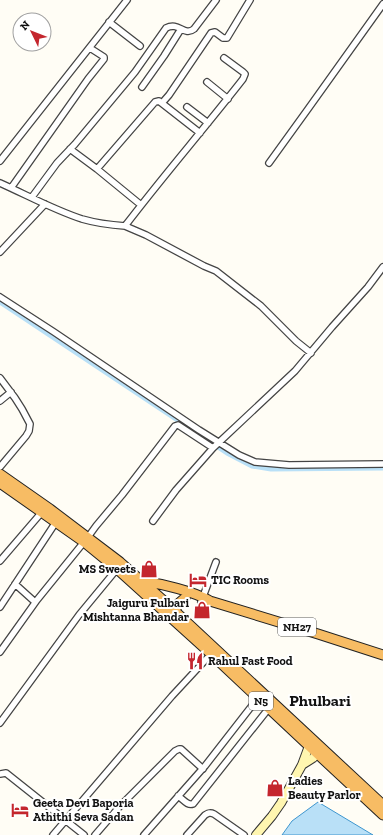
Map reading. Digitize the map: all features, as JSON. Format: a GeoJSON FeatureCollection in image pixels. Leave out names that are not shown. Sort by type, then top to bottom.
{"type":"FeatureCollection","features":[{"type":"Feature","properties":{"kind":"highway"},"geometry":{"type":"LineString","coordinates":[[0,474],[50,508],[129,580],[140,584]]}},
{"type":"Feature","properties":{"kind":"highway"},"geometry":{"type":"LineString","coordinates":[[0,483],[56,522],[115,558],[140,584]]}},
{"type":"Feature","properties":{"kind":"highway","name":"NH27"},"geometry":{"type":"LineString","coordinates":[[140,584],[151,589],[185,598],[205,600]]}},
{"type":"Feature","properties":{"kind":"highway","name":"NH27"},"geometry":{"type":"LineString","coordinates":[[140,584],[162,585],[205,600],[383,655]]}},
{"type":"Feature","properties":{"kind":"highway","name":"N5"},"geometry":{"type":"LineString","coordinates":[[140,584],[258,698],[312,743]]}},
{"type":"Feature","properties":{"kind":"highway","name":"N5"},"geometry":{"type":"LineString","coordinates":[[151,589],[312,743],[383,815]]}},
{"type":"Feature","properties":{"kind":"highway"},"geometry":{"type":"LineString","coordinates":[[175,611],[178,604],[185,598]]}},
{"type":"Feature","properties":{"kind":"highway","name":"N5"},"geometry":{"type":"LineString","coordinates":[[320,751],[383,805]]}},
{"type":"Feature","properties":{"kind":"main road"},"geometry":{"type":"LineString","coordinates":[[256,835],[281,803],[302,765],[312,743]]}},
{"type":"Feature","properties":{"kind":"main road"},"geometry":{"type":"LineString","coordinates":[[302,765],[308,762],[320,751]]}},
{"type":"Feature","properties":{"kind":"street"},"geometry":{"type":"LineString","coordinates":[[0,162],[127,0]]}},
{"type":"Feature","properties":{"kind":"street"},"geometry":{"type":"LineString","coordinates":[[32,197],[50,172],[135,72],[166,28],[174,26],[191,32],[216,0]]}},
{"type":"Feature","properties":{"kind":"street"},"geometry":{"type":"LineString","coordinates":[[162,103],[211,33],[215,32],[223,38],[227,38],[250,0]]}},
{"type":"Feature","properties":{"kind":"street"},"geometry":{"type":"LineString","coordinates":[[269,163],[383,4]]}},
{"type":"Feature","properties":{"kind":"street"},"geometry":{"type":"LineString","coordinates":[[110,22],[140,46]]}},
{"type":"Feature","properties":{"kind":"street"},"geometry":{"type":"LineString","coordinates":[[142,87],[181,29]]}},
{"type":"Feature","properties":{"kind":"street"},"geometry":{"type":"LineString","coordinates":[[11,188],[88,79],[104,59],[104,57],[90,48]]}},
{"type":"Feature","properties":{"kind":"street"},"geometry":{"type":"LineString","coordinates":[[125,226],[243,79],[245,74],[224,58]]}},
{"type":"Feature","properties":{"kind":"street"},"geometry":{"type":"LineString","coordinates":[[207,82],[228,99]]}},
{"type":"Feature","properties":{"kind":"street"},"geometry":{"type":"LineString","coordinates":[[97,169],[155,102],[159,101],[162,103],[200,133]]}},
{"type":"Feature","properties":{"kind":"street"},"geometry":{"type":"LineString","coordinates":[[187,107],[208,123]]}},
{"type":"Feature","properties":{"kind":"street"},"geometry":{"type":"LineString","coordinates":[[70,149],[141,205]]}},
{"type":"Feature","properties":{"kind":"street"},"geometry":{"type":"LineString","coordinates":[[0,183],[82,219],[100,224],[125,226],[146,235],[216,271],[261,306],[296,341],[311,353]]}},
{"type":"Feature","properties":{"kind":"street"},"geometry":{"type":"LineString","coordinates":[[0,252],[45,204]]}},
{"type":"Feature","properties":{"kind":"street"},"geometry":{"type":"LineString","coordinates":[[153,521],[176,490],[213,448],[296,371],[332,327],[368,288],[383,267]]}},
{"type":"Feature","properties":{"kind":"street"},"geometry":{"type":"LineString","coordinates":[[0,297],[199,430],[239,455],[255,462],[288,465],[383,464]]}},
{"type":"Feature","properties":{"kind":"street"},"geometry":{"type":"LineString","coordinates":[[0,378],[22,408],[30,424],[29,431],[0,467]]}},
{"type":"Feature","properties":{"kind":"street"},"geometry":{"type":"LineString","coordinates":[[0,401],[11,392]]}},
{"type":"Feature","properties":{"kind":"street"},"geometry":{"type":"LineString","coordinates":[[0,652],[36,602],[175,426],[178,425],[213,448]]}},
{"type":"Feature","properties":{"kind":"street"},"geometry":{"type":"LineString","coordinates":[[0,561],[42,512]]}},
{"type":"Feature","properties":{"kind":"street"},"geometry":{"type":"LineString","coordinates":[[0,607],[56,522]]}},
{"type":"Feature","properties":{"kind":"street"},"geometry":{"type":"LineString","coordinates":[[205,600],[216,562]]}},
{"type":"Feature","properties":{"kind":"street"},"geometry":{"type":"LineString","coordinates":[[0,723],[79,614],[117,569]]}},
{"type":"Feature","properties":{"kind":"street"},"geometry":{"type":"LineString","coordinates":[[15,584],[36,602]]}},
{"type":"Feature","properties":{"kind":"street"},"geometry":{"type":"LineString","coordinates":[[53,835],[172,696],[211,654]]}},
{"type":"Feature","properties":{"kind":"street"},"geometry":{"type":"LineString","coordinates":[[144,835],[203,769],[258,698]]}},
{"type":"Feature","properties":{"kind":"street"},"geometry":{"type":"LineString","coordinates":[[178,796],[190,805],[193,804],[269,708]]}},
{"type":"Feature","properties":{"kind":"street"},"geometry":{"type":"LineString","coordinates":[[95,835],[121,805],[175,750],[181,749],[203,769]]}},
{"type":"Feature","properties":{"kind":"street"},"geometry":{"type":"LineString","coordinates":[[0,774],[6,773],[84,835]]}},
{"type":"Feature","properties":{"kind":"street"},"geometry":{"type":"LineString","coordinates":[[187,835],[205,815],[209,813],[214,814],[244,835]]}},
{"type":"Feature","properties":{"kind":"water"},"geometry":{"type":"Polygon","coordinates":[[[318,802],[373,835],[282,835],[292,821],[318,802]]]}},
{"type":"Feature","properties":{"kind":"waterway"},"geometry":{"type":"LineString","coordinates":[[0,302],[227,453],[252,466],[271,469],[383,468]]}},
{"type":"Feature","properties":{"kind":"place","name":"MS Sweets"},"geometry":{"type":"Point","coordinates":[149,569]}},
{"type":"Feature","properties":{"kind":"place","name":"TIC Rooms"},"geometry":{"type":"Point","coordinates":[198,580]}},
{"type":"Feature","properties":{"kind":"place","name":"Jaiguru Fulbari Mishtanna Bhandar"},"geometry":{"type":"Point","coordinates":[202,610]}},
{"type":"Feature","properties":{"kind":"place","name":"Rahul Fast Food"},"geometry":{"type":"Point","coordinates":[195,661]}},
{"type":"Feature","properties":{"kind":"place","name":"Ladies Beauty Parlor"},"geometry":{"type":"Point","coordinates":[275,788]}},
{"type":"Feature","properties":{"kind":"place","name":"Geeta Devi Baporia Athithi Seva Sadan"},"geometry":{"type":"Point","coordinates":[20,810]}},
{"type":"Feature","properties":{"kind":"district","name":"Phulbari"},"geometry":{"type":"Point","coordinates":[320,700]}}]}
